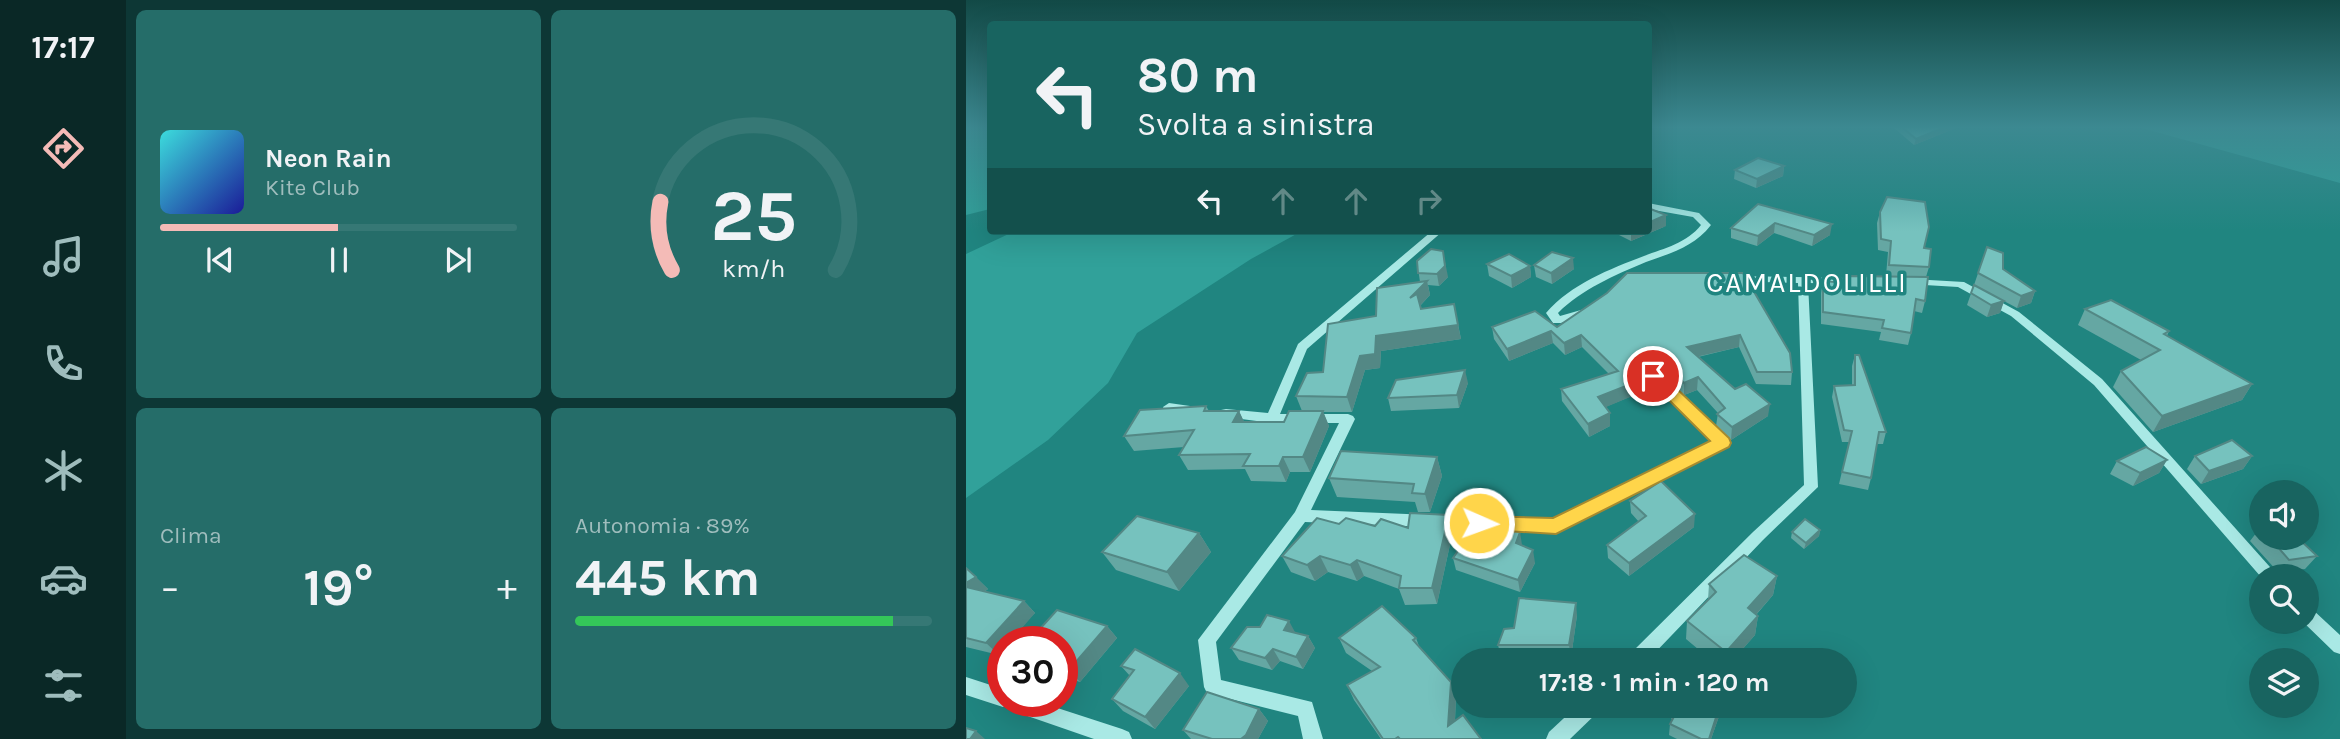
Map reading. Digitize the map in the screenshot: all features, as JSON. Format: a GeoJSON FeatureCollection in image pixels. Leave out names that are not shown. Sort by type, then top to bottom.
{"type":"FeatureCollection","features":[{"type":"Feature","properties":{"kind":"street"},"geometry":{"type":"LineString","coordinates":[[1595,305],[1585,314],[1556,321],[1552,313],[1561,303],[1586,288],[1638,262],[1698,238],[1706,225],[1696,215],[1652,207]]}},
{"type":"Feature","properties":{"kind":"street"},"geometry":{"type":"LineString","coordinates":[[1272,418],[1302,347],[1433,235]]}},
{"type":"Feature","properties":{"kind":"street"},"geometry":{"type":"LineString","coordinates":[[1613,288],[1623,279],[1637,279]]}},
{"type":"Feature","properties":{"kind":"street"},"geometry":{"type":"LineString","coordinates":[[1720,279],[1881,281]]}},
{"type":"Feature","properties":{"kind":"street"},"geometry":{"type":"LineString","coordinates":[[1648,648],[1758,536],[1811,487],[1803,279]]}},
{"type":"Feature","properties":{"kind":"street"},"geometry":{"type":"LineString","coordinates":[[1894,282],[1960,284],[2015,314],[2098,382],[2259,564]]}},
{"type":"Feature","properties":{"kind":"street"},"geometry":{"type":"LineString","coordinates":[[1301,516],[1556,526],[1723,443],[1653,376]]}},
{"type":"Feature","properties":{"kind":"street"},"geometry":{"type":"LineString","coordinates":[[1169,407],[1272,418],[1348,419],[1301,516],[1207,640],[1213,687],[1305,709],[1313,739]]}},
{"type":"Feature","properties":{"kind":"street"},"geometry":{"type":"LineString","coordinates":[[2319,626],[2340,646]]}},
{"type":"Feature","properties":{"kind":"street"},"geometry":{"type":"LineString","coordinates":[[966,686],[987,693]]}},
{"type":"Feature","properties":{"kind":"street"},"geometry":{"type":"LineString","coordinates":[[1057,717],[1122,739]]}},
{"type":"Feature","properties":{"kind":"street"},"geometry":{"type":"LineString","coordinates":[[1556,739],[1578,718]]}},
{"type":"Feature","properties":{"kind":"green space"},"geometry":{"type":"Polygon","coordinates":[[[966,161],[987,161],[987,210],[966,215],[966,161]]]}},
{"type":"Feature","properties":{"kind":"green space"},"geometry":{"type":"Polygon","coordinates":[[[2262,161],[2340,161],[2340,183],[2262,161]]]}},
{"type":"Feature","properties":{"kind":"green space"},"geometry":{"type":"Polygon","coordinates":[[[1006,235],[1295,235],[1251,259],[1137,333],[1108,383],[1048,440],[966,498],[966,254],[1006,235]]]}},
{"type":"Feature","properties":{"kind":"building"},"geometry":{"type":"Polygon","coordinates":[[[1751,161],[1769,161],[1784,166],[1757,179],[1735,170],[1751,161]]]}},
{"type":"Feature","properties":{"kind":"building"},"geometry":{"type":"Polygon","coordinates":[[[1887,197],[1925,202],[1929,227],[1924,248],[1931,249],[1929,267],[1889,265],[1891,241],[1881,239],[1880,212],[1887,197]]]}},
{"type":"Feature","properties":{"kind":"building"},"geometry":{"type":"Polygon","coordinates":[[[1758,204],[1832,224],[1814,235],[1775,223],[1758,236],[1731,228],[1758,204]]]}},
{"type":"Feature","properties":{"kind":"building"},"geometry":{"type":"Polygon","coordinates":[[[1652,210],[1666,215],[1652,221],[1652,210]]]}},
{"type":"Feature","properties":{"kind":"building"},"geometry":{"type":"Polygon","coordinates":[[[1987,247],[2003,253],[2003,269],[2035,291],[2021,296],[1978,273],[1987,247]]]}},
{"type":"Feature","properties":{"kind":"building"},"geometry":{"type":"Polygon","coordinates":[[[1431,249],[1443,251],[1445,266],[1437,274],[1418,273],[1417,261],[1431,249]]]}},
{"type":"Feature","properties":{"kind":"building"},"geometry":{"type":"Polygon","coordinates":[[[1552,252],[1573,258],[1551,273],[1534,265],[1552,252]]]}},
{"type":"Feature","properties":{"kind":"building"},"geometry":{"type":"Polygon","coordinates":[[[1509,254],[1530,266],[1511,276],[1487,264],[1509,254]]]}},
{"type":"Feature","properties":{"kind":"building"},"geometry":{"type":"Polygon","coordinates":[[[1627,273],[1743,273],[1790,353],[1792,372],[1757,372],[1740,335],[1687,347],[1735,389],[1746,384],[1770,404],[1732,427],[1717,414],[1725,408],[1698,377],[1684,383],[1659,359],[1649,358],[1645,365],[1654,375],[1598,397],[1610,413],[1588,424],[1561,389],[1618,371],[1581,335],[1564,343],[1551,331],[1507,349],[1492,327],[1535,311],[1557,327],[1607,293],[1627,273]]]}},
{"type":"Feature","properties":{"kind":"building"},"geometry":{"type":"Polygon","coordinates":[[[1847,276],[1928,277],[1925,301],[1916,299],[1911,333],[1882,328],[1884,320],[1823,312],[1823,281],[1847,283],[1847,276]]]}},
{"type":"Feature","properties":{"kind":"building"},"geometry":{"type":"Polygon","coordinates":[[[1427,281],[1410,298],[1417,294],[1421,309],[1454,304],[1458,325],[1376,336],[1375,354],[1360,356],[1347,397],[1296,396],[1307,373],[1323,372],[1328,324],[1376,316],[1377,288],[1427,281]]]}},
{"type":"Feature","properties":{"kind":"building"},"geometry":{"type":"Polygon","coordinates":[[[1974,285],[2004,301],[1991,305],[1971,293],[1974,285]]]}},
{"type":"Feature","properties":{"kind":"building"},"geometry":{"type":"Polygon","coordinates":[[[2111,300],[2169,331],[2164,334],[2252,384],[2162,416],[2121,371],[2160,350],[2085,309],[2111,300]]]}},
{"type":"Feature","properties":{"kind":"building"},"geometry":{"type":"Polygon","coordinates":[[[1855,355],[1859,355],[1886,432],[1879,432],[1871,478],[1842,472],[1852,431],[1844,430],[1834,386],[1855,385],[1855,355]]]}},
{"type":"Feature","properties":{"kind":"building"},"geometry":{"type":"Polygon","coordinates":[[[1465,370],[1457,395],[1388,398],[1396,380],[1465,370]]]}},
{"type":"Feature","properties":{"kind":"building"},"geometry":{"type":"Polygon","coordinates":[[[1206,406],[1204,411],[1239,411],[1233,422],[1284,422],[1289,411],[1323,411],[1303,457],[1283,457],[1279,466],[1243,466],[1250,454],[1179,455],[1194,430],[1124,436],[1140,410],[1206,406]]]}},
{"type":"Feature","properties":{"kind":"building"},"geometry":{"type":"Polygon","coordinates":[[[2232,440],[2252,456],[2209,471],[2195,456],[2232,440]]]}},
{"type":"Feature","properties":{"kind":"building"},"geometry":{"type":"Polygon","coordinates":[[[2146,447],[2167,460],[2140,473],[2117,461],[2146,447]]]}},
{"type":"Feature","properties":{"kind":"building"},"geometry":{"type":"Polygon","coordinates":[[[1341,451],[1437,457],[1425,494],[1412,493],[1414,484],[1329,478],[1341,451]]]}},
{"type":"Feature","properties":{"kind":"building"},"geometry":{"type":"Polygon","coordinates":[[[1661,481],[1695,514],[1629,563],[1607,545],[1646,516],[1630,501],[1661,481]]]}},
{"type":"Feature","properties":{"kind":"building"},"geometry":{"type":"Polygon","coordinates":[[[1410,513],[1449,515],[1432,588],[1399,588],[1401,576],[1357,560],[1350,565],[1320,556],[1307,565],[1282,556],[1317,518],[1339,524],[1346,518],[1375,526],[1381,519],[1408,528],[1410,513]]]}},
{"type":"Feature","properties":{"kind":"building"},"geometry":{"type":"Polygon","coordinates":[[[1137,516],[1199,533],[1167,572],[1102,552],[1137,516]]]}},
{"type":"Feature","properties":{"kind":"building"},"geometry":{"type":"Polygon","coordinates":[[[1805,519],[1820,530],[1806,543],[1792,532],[1805,519]]]}},
{"type":"Feature","properties":{"kind":"building"},"geometry":{"type":"Polygon","coordinates":[[[1479,521],[1520,532],[1516,543],[1533,550],[1518,580],[1453,558],[1479,521]]]}},
{"type":"Feature","properties":{"kind":"building"},"geometry":{"type":"Polygon","coordinates":[[[2280,550],[2311,550],[2317,556],[2289,560],[2280,550]]]}},
{"type":"Feature","properties":{"kind":"building"},"geometry":{"type":"Polygon","coordinates":[[[1744,555],[1777,576],[1748,608],[1758,616],[1730,648],[1721,648],[1687,621],[1716,592],[1709,584],[1744,555]]]}},
{"type":"Feature","properties":{"kind":"building"},"geometry":{"type":"Polygon","coordinates":[[[966,568],[976,577],[966,583],[966,568]]]}},
{"type":"Feature","properties":{"kind":"building"},"geometry":{"type":"Polygon","coordinates":[[[966,587],[1024,601],[1001,626],[987,626],[986,643],[966,638],[966,587]]]}},
{"type":"Feature","properties":{"kind":"building"},"geometry":{"type":"Polygon","coordinates":[[[1519,598],[1576,603],[1569,645],[1498,645],[1504,629],[1514,628],[1519,598]]]}},
{"type":"Feature","properties":{"kind":"building"},"geometry":{"type":"Polygon","coordinates":[[[1382,606],[1416,638],[1413,640],[1451,682],[1448,726],[1459,718],[1465,718],[1481,739],[1383,739],[1347,685],[1380,667],[1339,638],[1382,606]]]}},
{"type":"Feature","properties":{"kind":"building"},"geometry":{"type":"Polygon","coordinates":[[[1057,610],[1107,626],[1078,660],[1078,626],[1042,626],[1057,610]]]}},
{"type":"Feature","properties":{"kind":"building"},"geometry":{"type":"Polygon","coordinates":[[[1267,615],[1289,621],[1284,630],[1308,636],[1296,657],[1273,649],[1265,658],[1231,648],[1247,627],[1260,627],[1267,615]]]}},
{"type":"Feature","properties":{"kind":"building"},"geometry":{"type":"Polygon","coordinates":[[[1135,649],[1180,673],[1145,717],[1112,699],[1134,670],[1121,666],[1135,649]]]}},
{"type":"Feature","properties":{"kind":"building"},"geometry":{"type":"Polygon","coordinates":[[[1207,692],[1259,709],[1246,735],[1241,739],[1212,739],[1183,730],[1207,692]]]}},
{"type":"Feature","properties":{"kind":"building"},"geometry":{"type":"Polygon","coordinates":[[[1673,718],[1716,718],[1709,739],[1701,739],[1670,724],[1673,718]]]}},
{"type":"Feature","properties":{"kind":"building"},"geometry":{"type":"Polygon","coordinates":[[[966,728],[976,731],[970,739],[966,739],[966,728]]]}},
{"type":"Feature","properties":{"kind":"district","name":"CAMALDOLILLI"},"geometry":{"type":"Point","coordinates":[1807,282]}},
{"type":"Feature","properties":{"kind":"route"},"geometry":{"type":"LineString","coordinates":[[1479,523],[1556,526],[1723,443],[1653,376]]}}]}
